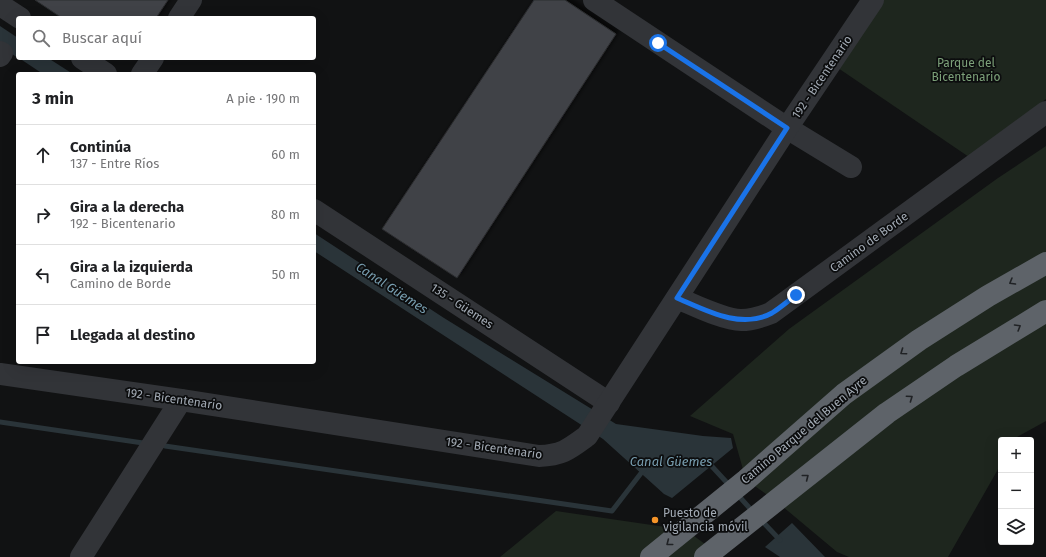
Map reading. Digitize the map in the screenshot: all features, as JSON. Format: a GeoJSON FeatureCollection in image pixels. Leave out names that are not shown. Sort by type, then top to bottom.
{"type":"FeatureCollection","features":[{"type":"Feature","properties":{"kind":"highway","name":"Camino Parque del Buen Ayre"},"geometry":{"type":"LineString","coordinates":[[652,557],[746,480],[844,394],[919,340],[988,296],[1046,263]]}},
{"type":"Feature","properties":{"kind":"highway"},"geometry":{"type":"LineString","coordinates":[[709,554],[887,414],[956,366],[1046,311]]}},
{"type":"Feature","properties":{"kind":"street"},"geometry":{"type":"LineString","coordinates":[[180,16],[191,0]]}},
{"type":"Feature","properties":{"kind":"street"},"geometry":{"type":"LineString","coordinates":[[594,0],[787,128],[851,167]]}},
{"type":"Feature","properties":{"kind":"street","name":"192 - Bicentenario"},"geometry":{"type":"LineString","coordinates":[[0,374],[181,400],[539,456],[565,452],[587,436],[787,128],[873,0]]}},
{"type":"Feature","properties":{"kind":"street"},"geometry":{"type":"LineString","coordinates":[[0,5],[17,16]]}},
{"type":"Feature","properties":{"kind":"street"},"geometry":{"type":"LineString","coordinates":[[85,60],[103,72]]}},
{"type":"Feature","properties":{"kind":"street"},"geometry":{"type":"LineString","coordinates":[[143,72],[152,60]]}},
{"type":"Feature","properties":{"kind":"street","name":"Camino de Borde"},"geometry":{"type":"LineString","coordinates":[[677,298],[728,318],[740,320],[759,318],[771,313],[1046,112]]}},
{"type":"Feature","properties":{"kind":"street","name":"135 - Güemes"},"geometry":{"type":"LineString","coordinates":[[316,211],[607,406]]}},
{"type":"Feature","properties":{"kind":"street"},"geometry":{"type":"LineString","coordinates":[[80,557],[181,400]]}},
{"type":"Feature","properties":{"kind":"green space","name":"Parque del Bicentenario"},"geometry":{"type":"Polygon","coordinates":[[[883,0],[1046,0],[1046,99],[969,157],[838,68],[883,0]]]}},
{"type":"Feature","properties":{"kind":"green space"},"geometry":{"type":"Polygon","coordinates":[[[1046,146],[1046,421],[1017,437],[998,437],[998,469],[948,557],[849,557],[837,552],[776,501],[746,480],[733,434],[690,416],[789,329],[998,178],[1046,146]]]}},
{"type":"Feature","properties":{"kind":"green space"},"geometry":{"type":"Polygon","coordinates":[[[556,511],[686,530],[713,550],[718,557],[500,557],[556,511]]]}},
{"type":"Feature","properties":{"kind":"water"},"geometry":{"type":"Polygon","coordinates":[[[0,26],[16,37],[16,57],[0,46],[0,26]]]}},
{"type":"Feature","properties":{"kind":"water"},"geometry":{"type":"Polygon","coordinates":[[[22,60],[51,60],[70,72],[40,72],[22,60]]]}},
{"type":"Feature","properties":{"kind":"water","name":"Canal Güemes"},"geometry":{"type":"Polygon","coordinates":[[[316,234],[444,318],[616,424],[703,436],[731,438],[733,448],[672,498],[664,494],[603,439],[316,252],[316,234]]]}},
{"type":"Feature","properties":{"kind":"water"},"geometry":{"type":"Polygon","coordinates":[[[792,523],[825,557],[780,557],[765,547],[792,523]]]}},
{"type":"Feature","properties":{"kind":"building"},"geometry":{"type":"Polygon","coordinates":[[[35,0],[168,0],[157,16],[59,16],[35,0]]]}},
{"type":"Feature","properties":{"kind":"building"},"geometry":{"type":"Polygon","coordinates":[[[534,0],[565,0],[616,34],[457,278],[382,229],[534,0]]]}},
{"type":"Feature","properties":{"kind":"waterway"},"geometry":{"type":"LineString","coordinates":[[0,422],[143,443]]}},
{"type":"Feature","properties":{"kind":"waterway"},"geometry":{"type":"LineString","coordinates":[[165,446],[612,511],[645,468]]}},
{"type":"Feature","properties":{"kind":"waterway","name":"Canal Güemes"},"geometry":{"type":"LineString","coordinates":[[707,461],[730,486]]}},
{"type":"Feature","properties":{"kind":"waterway","name":"Canal Güemes"},"geometry":{"type":"LineString","coordinates":[[737,494],[754,513]]}},
{"type":"Feature","properties":{"kind":"waterway","name":"Canal Güemes"},"geometry":{"type":"LineString","coordinates":[[761,520],[780,540]]}},
{"type":"Feature","properties":{"kind":"place","name":"Puesto de vigilancia móvil"},"geometry":{"type":"Point","coordinates":[655,520]}},
{"type":"Feature","properties":{"kind":"route"},"geometry":{"type":"LineString","coordinates":[[658,43],[787,128],[677,298],[728,318],[740,320],[759,318],[771,313],[796,295]]}}]}
